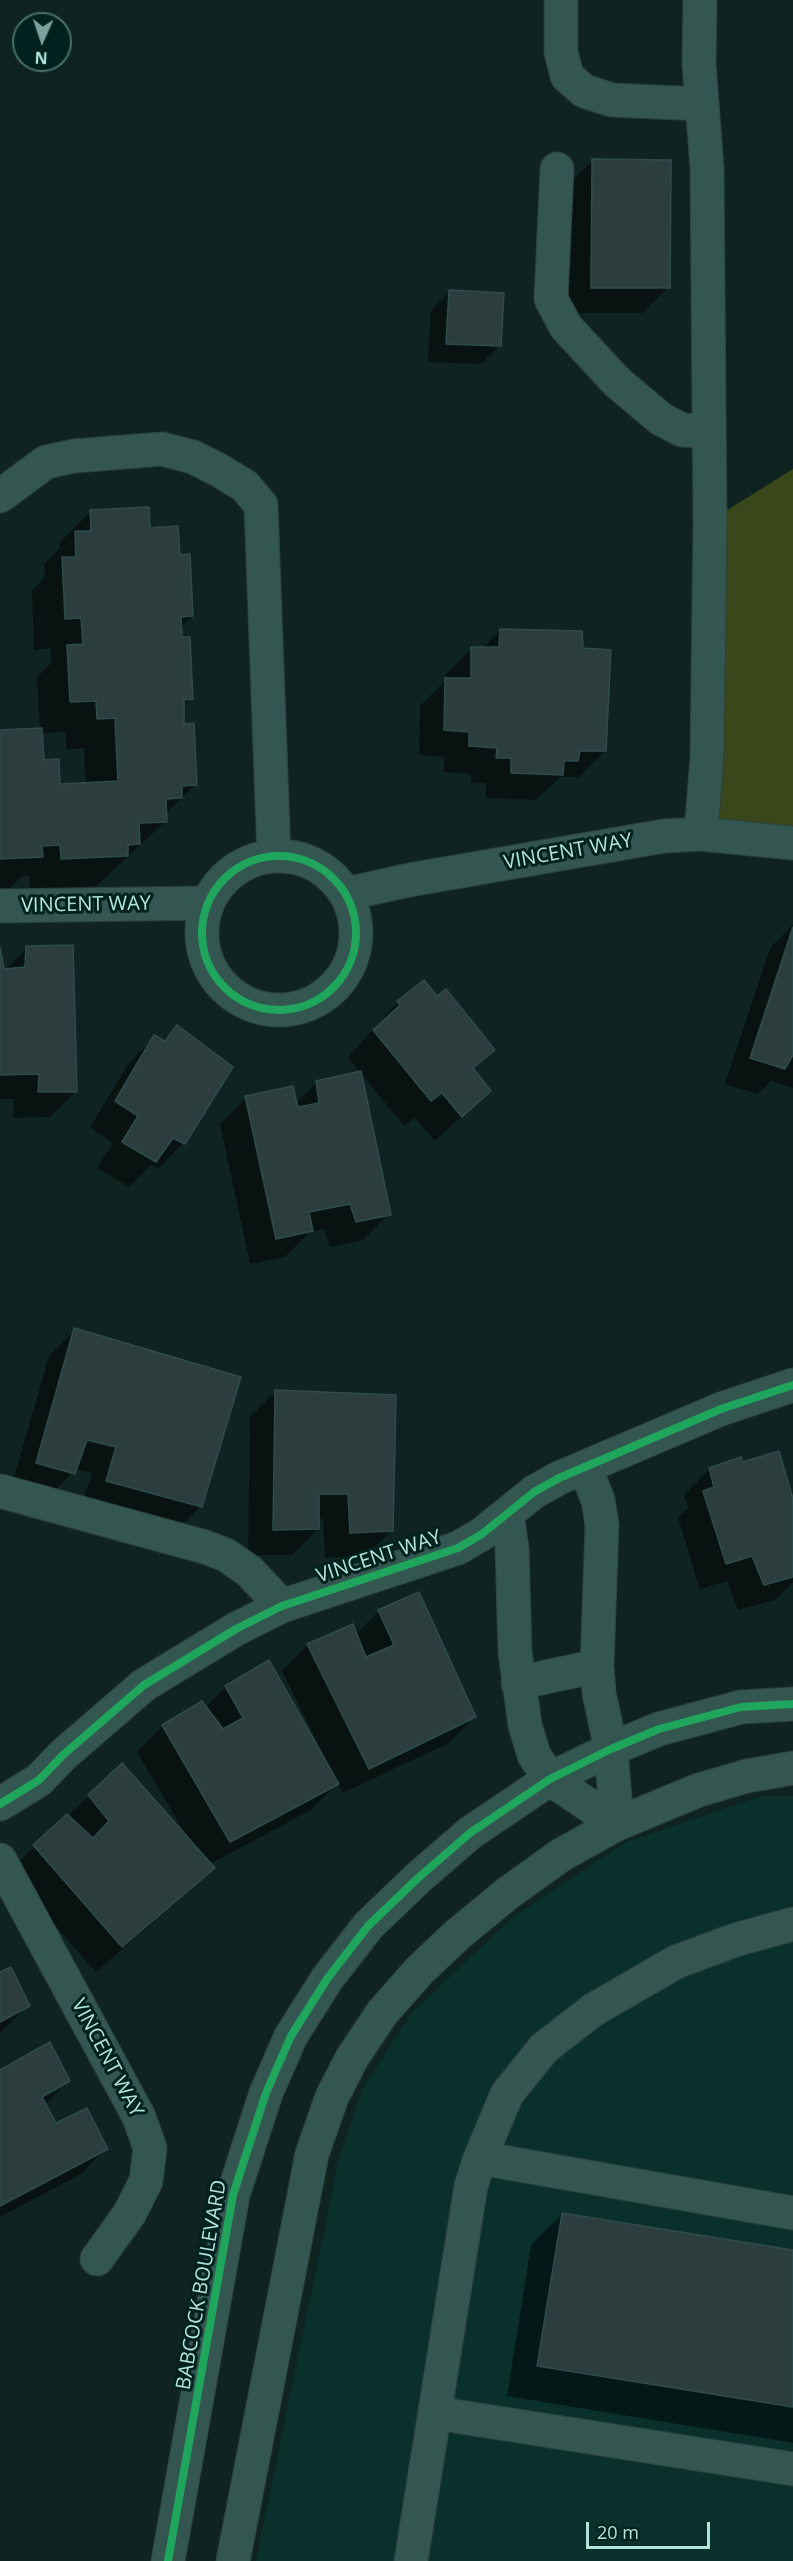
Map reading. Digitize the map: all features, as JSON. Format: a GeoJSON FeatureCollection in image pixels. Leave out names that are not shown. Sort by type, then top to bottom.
{"type":"FeatureCollection","features":[{"type":"Feature","properties":{"kind":"street"},"geometry":{"type":"LineString","coordinates":[[561,0],[561,52],[567,76],[584,91],[612,100],[702,104]]}},
{"type":"Feature","properties":{"kind":"street"},"geometry":{"type":"LineString","coordinates":[[700,0],[702,104],[707,168],[709,431],[707,757],[701,834]]}},
{"type":"Feature","properties":{"kind":"street"},"geometry":{"type":"LineString","coordinates":[[556,169],[551,298],[566,327],[617,382],[661,419],[682,430],[709,431]]}},
{"type":"Feature","properties":{"kind":"street"},"geometry":{"type":"LineString","coordinates":[[0,496],[46,462],[74,456],[162,449],[193,457],[217,469],[245,486],[261,506],[274,856]]}},
{"type":"Feature","properties":{"kind":"street","name":"VINCENT WAY"},"geometry":{"type":"LineString","coordinates":[[346,894],[409,880],[632,840],[701,834],[793,843]]}},
{"type":"Feature","properties":{"kind":"street"},"geometry":{"type":"LineString","coordinates":[[281,855],[307,860],[329,874],[346,894],[355,917],[357,942],[350,966],[335,988],[315,1002],[291,1010],[258,1008],[242,1002],[222,987],[208,966],[201,940],[203,914],[214,891],[232,871],[255,859],[281,855]]}},
{"type":"Feature","properties":{"kind":"street","name":"VINCENT WAY"},"geometry":{"type":"LineString","coordinates":[[0,906],[208,903]]}},
{"type":"Feature","properties":{"kind":"street","name":"VINCENT WAY"},"geometry":{"type":"LineString","coordinates":[[0,1804],[39,1780],[63,1755],[144,1685],[236,1629],[282,1606],[458,1548],[534,1492],[585,1467],[721,1409],[793,1385]]}},
{"type":"Feature","properties":{"kind":"street"},"geometry":{"type":"LineString","coordinates":[[585,1467],[598,1500],[602,1525],[597,1666],[599,1693],[611,1749],[616,1824]]}},
{"type":"Feature","properties":{"kind":"street"},"geometry":{"type":"LineString","coordinates":[[0,1491],[205,1547],[226,1555],[249,1570],[282,1606]]}},
{"type":"Feature","properties":{"kind":"street"},"geometry":{"type":"LineString","coordinates":[[507,1514],[512,1548],[518,1683],[525,1725],[534,1755],[550,1779],[616,1824]]}},
{"type":"Feature","properties":{"kind":"street"},"geometry":{"type":"LineString","coordinates":[[518,1683],[597,1666]]}},
{"type":"Feature","properties":{"kind":"street","name":"BABCOCK BOULEVARD"},"geometry":{"type":"LineString","coordinates":[[168,2561],[233,2195],[266,2092],[291,2036],[327,1979],[368,1926],[470,1833],[550,1779],[611,1749],[659,1729],[741,1707],[793,1704]]}},
{"type":"Feature","properties":{"kind":"street"},"geometry":{"type":"LineString","coordinates":[[233,2561],[312,2154],[332,2097],[351,2058],[382,2013],[419,1971],[457,1935],[508,1893],[561,1855],[616,1824],[699,1790],[747,1776],[793,1768]]}},
{"type":"Feature","properties":{"kind":"street","name":"VINCENT WAY"},"geometry":{"type":"LineString","coordinates":[[0,1860],[139,2117],[150,2148],[146,2181],[130,2213],[97,2259]]}},
{"type":"Feature","properties":{"kind":"street"},"geometry":{"type":"LineString","coordinates":[[411,2561],[471,2186],[480,2158],[507,2094],[544,2048],[592,2010],[676,1962],[735,1940],[793,1924]]}},
{"type":"Feature","properties":{"kind":"street"},"geometry":{"type":"LineString","coordinates":[[480,2158],[793,2212]]}},
{"type":"Feature","properties":{"kind":"street"},"geometry":{"type":"LineString","coordinates":[[435,2413],[793,2469]]}},
{"type":"Feature","properties":{"kind":"shaded area"},"geometry":{"type":"Polygon","coordinates":[[[762,1796],[793,1796],[793,2561],[256,2561],[338,2163],[363,2088],[411,2014],[512,1918],[626,1842],[762,1796]]]}},
{"type":"Feature","properties":{"kind":"green space"},"geometry":{"type":"Polygon","coordinates":[[[793,469],[793,843],[701,834],[710,521],[793,469]]]}},
{"type":"Feature","properties":{"kind":"building"},"geometry":{"type":"Polygon","coordinates":[[[592,159],[671,160],[670,288],[591,288],[592,159]]]}},
{"type":"Feature","properties":{"kind":"building"},"geometry":{"type":"Polygon","coordinates":[[[449,290],[504,293],[501,346],[446,344],[449,290]]]}},
{"type":"Feature","properties":{"kind":"building"},"geometry":{"type":"Polygon","coordinates":[[[149,507],[150,528],[178,526],[180,555],[190,554],[193,616],[181,617],[182,637],[190,637],[193,699],[184,700],[184,724],[194,723],[197,785],[182,786],[182,798],[166,799],[167,822],[139,823],[140,844],[128,845],[128,856],[61,859],[60,845],[42,846],[43,857],[0,859],[0,730],[42,728],[44,760],[59,759],[60,784],[118,781],[115,718],[97,719],[96,701],[70,702],[67,645],[83,644],[81,618],[65,619],[62,557],[76,557],[75,531],[91,531],[90,510],[149,507]]]}},
{"type":"Feature","properties":{"kind":"building"},"geometry":{"type":"Polygon","coordinates":[[[500,629],[582,631],[583,648],[611,650],[606,751],[580,751],[578,761],[564,761],[563,775],[511,773],[511,758],[496,758],[497,748],[469,746],[469,732],[444,730],[445,678],[471,678],[471,647],[499,647],[500,629]]]}},
{"type":"Feature","properties":{"kind":"building"},"geometry":{"type":"Polygon","coordinates":[[[793,927],[793,1055],[785,1069],[750,1058],[793,927]]]}},
{"type":"Feature","properties":{"kind":"building"},"geometry":{"type":"Polygon","coordinates":[[[73,945],[77,1092],[38,1092],[39,1074],[0,1075],[0,947],[4,969],[25,967],[26,946],[73,945]]]}},
{"type":"Feature","properties":{"kind":"building"},"geometry":{"type":"Polygon","coordinates":[[[424,980],[437,996],[446,989],[495,1050],[473,1068],[491,1091],[462,1117],[442,1093],[431,1101],[373,1030],[400,1005],[397,1001],[424,980]]]}},
{"type":"Feature","properties":{"kind":"building"},"geometry":{"type":"Polygon","coordinates":[[[177,1025],[233,1067],[185,1144],[173,1138],[156,1162],[122,1142],[138,1116],[115,1101],[154,1035],[165,1041],[177,1025]]]}},
{"type":"Feature","properties":{"kind":"building"},"geometry":{"type":"Polygon","coordinates":[[[361,1071],[391,1215],[356,1222],[350,1204],[309,1212],[313,1231],[276,1239],[245,1096],[293,1086],[298,1107],[319,1103],[316,1081],[361,1071]]]}},
{"type":"Feature","properties":{"kind":"building"},"geometry":{"type":"Polygon","coordinates":[[[74,1328],[241,1377],[202,1507],[106,1481],[116,1447],[87,1440],[75,1474],[36,1463],[74,1328]]]}},
{"type":"Feature","properties":{"kind":"building"},"geometry":{"type":"Polygon","coordinates":[[[275,1390],[396,1395],[393,1531],[350,1533],[348,1494],[319,1494],[319,1529],[273,1530],[275,1390]]]}},
{"type":"Feature","properties":{"kind":"building"},"geometry":{"type":"Polygon","coordinates":[[[779,1451],[793,1499],[793,1577],[764,1585],[752,1556],[726,1564],[703,1491],[714,1487],[709,1468],[741,1457],[743,1462],[779,1451]]]}},
{"type":"Feature","properties":{"kind":"building"},"geometry":{"type":"Polygon","coordinates":[[[419,1592],[476,1717],[369,1769],[307,1644],[353,1624],[366,1657],[394,1645],[378,1610],[419,1592]]]}},
{"type":"Feature","properties":{"kind":"building"},"geometry":{"type":"Polygon","coordinates":[[[269,1660],[339,1784],[230,1842],[162,1725],[202,1701],[223,1729],[243,1718],[225,1686],[269,1660]]]}},
{"type":"Feature","properties":{"kind":"building"},"geometry":{"type":"Polygon","coordinates":[[[122,1763],[215,1868],[122,1947],[33,1845],[67,1814],[93,1838],[109,1821],[88,1795],[122,1763]]]}},
{"type":"Feature","properties":{"kind":"building"},"geometry":{"type":"Polygon","coordinates":[[[11,1967],[30,2006],[0,2022],[0,1972],[11,1967]]]}},
{"type":"Feature","properties":{"kind":"building"},"geometry":{"type":"Polygon","coordinates":[[[50,2042],[70,2081],[42,2097],[56,2123],[87,2108],[108,2149],[0,2206],[0,2070],[50,2042]]]}},
{"type":"Feature","properties":{"kind":"building"},"geometry":{"type":"Polygon","coordinates":[[[562,2213],[793,2250],[793,2407],[537,2366],[562,2213]]]}},
{"type":"Feature","properties":{"kind":"cycle path"},"geometry":{"type":"LineString","coordinates":[[279,856],[294,857],[309,862],[334,878],[350,903],[355,918],[356,933],[355,948],[350,963],[334,988],[309,1004],[294,1009],[279,1010],[264,1009],[249,1004],[224,988],[208,963],[203,948],[202,933],[203,918],[208,903],[224,878],[249,862],[264,857],[279,856]]}},
{"type":"Feature","properties":{"kind":"cycle path"},"geometry":{"type":"LineString","coordinates":[[0,1804],[39,1780],[63,1755],[144,1685],[236,1629],[282,1606],[458,1548],[482,1534],[534,1492],[559,1478],[721,1409],[793,1385]]}},
{"type":"Feature","properties":{"kind":"cycle path"},"geometry":{"type":"LineString","coordinates":[[168,2561],[233,2195],[266,2093],[291,2036],[327,1979],[368,1926],[418,1878],[470,1833],[550,1779],[611,1749],[659,1729],[741,1707],[793,1704]]}}]}
